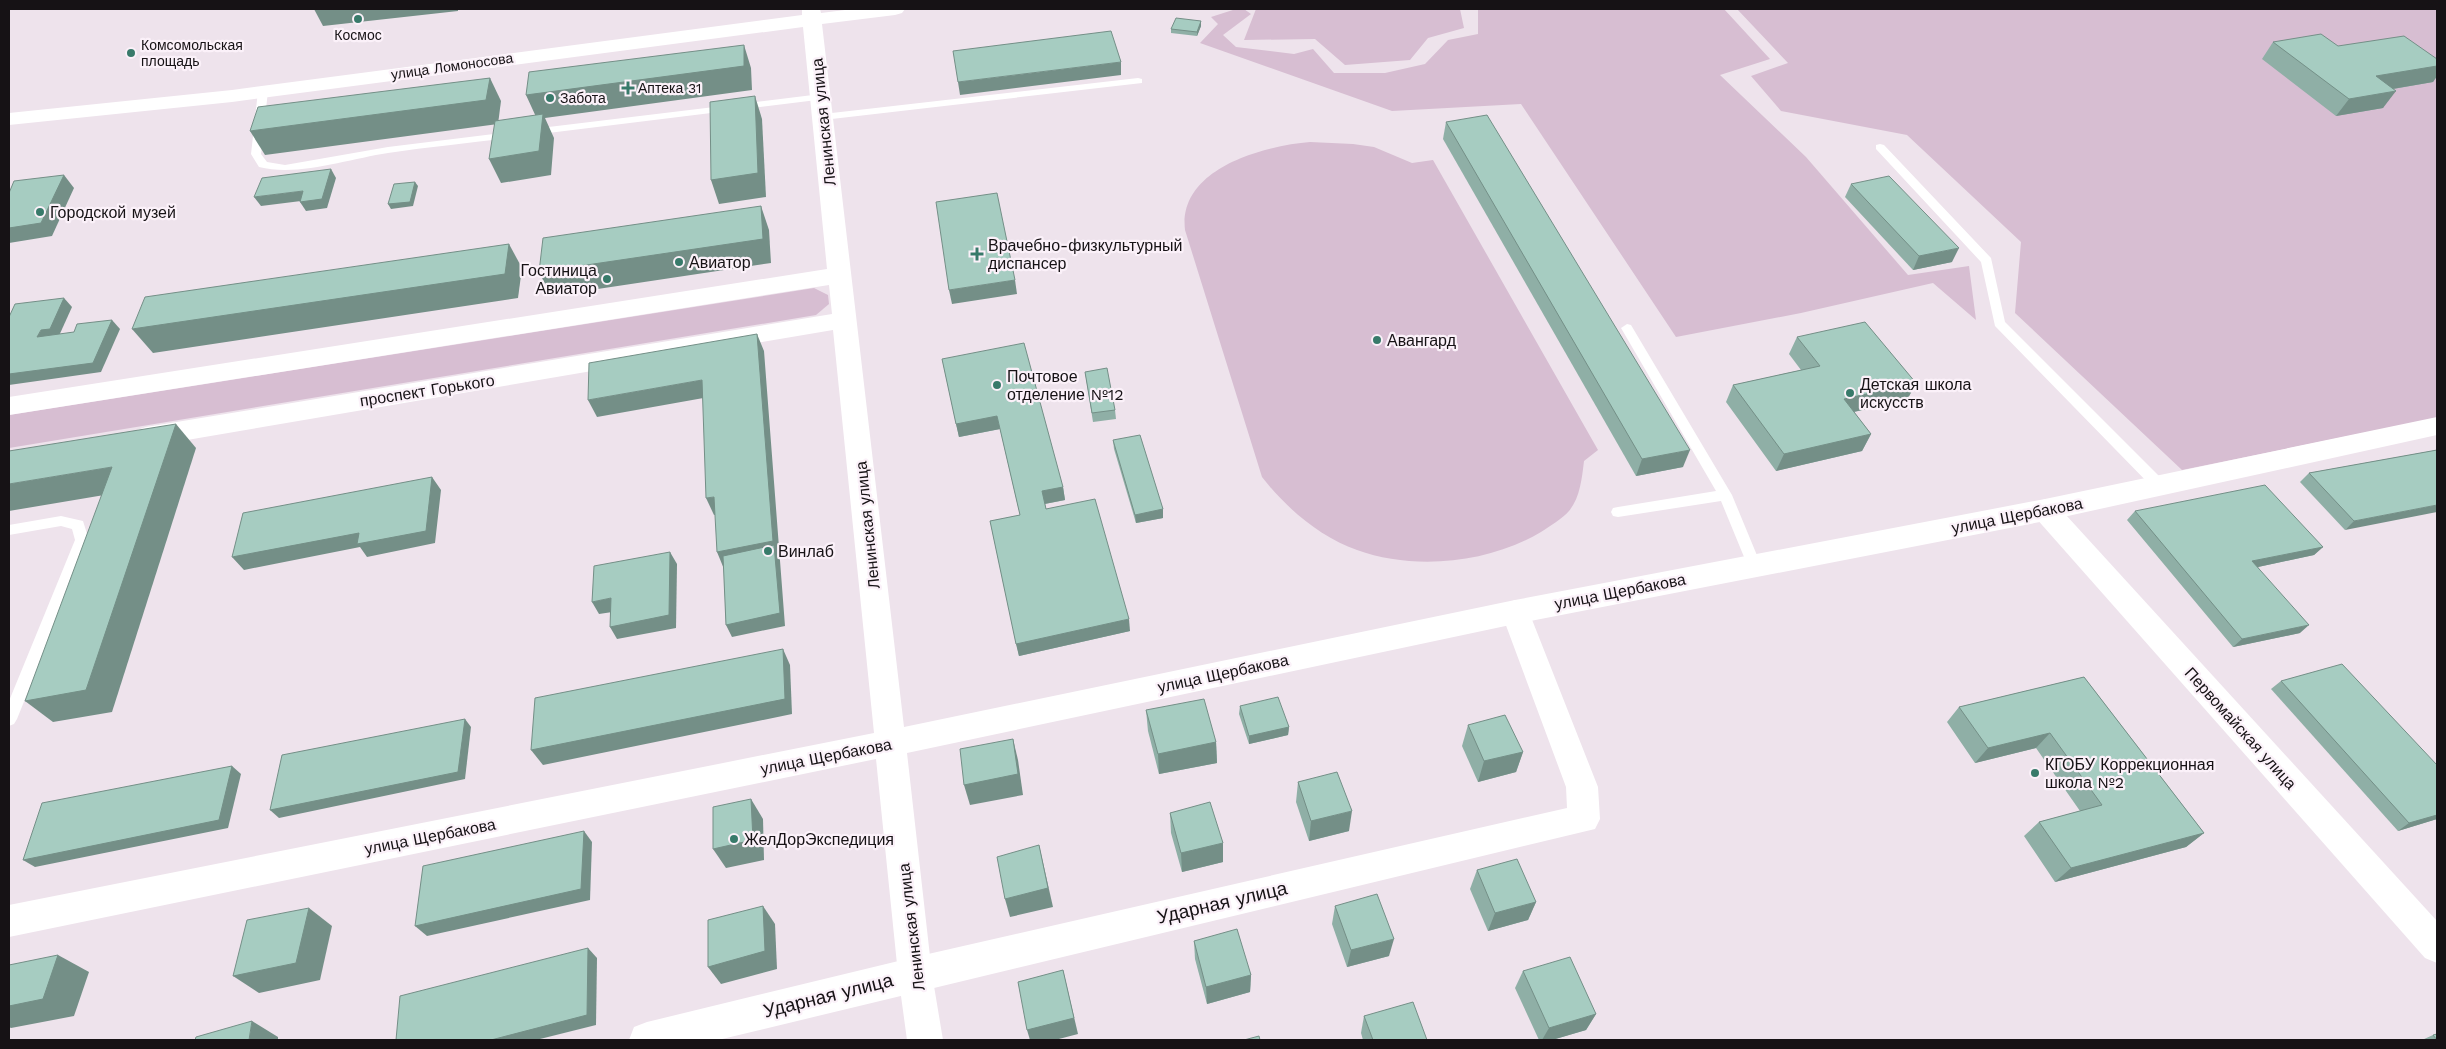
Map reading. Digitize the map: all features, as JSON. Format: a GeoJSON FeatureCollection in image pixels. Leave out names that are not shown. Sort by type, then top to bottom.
{"type":"FeatureCollection","features":[{"type":"Feature","properties":{"kind":"main road","name":"улица Ломоносова"},"geometry":{"type":"LineString","coordinates":[[9,119],[263,91],[811,14],[895,9]]}},
{"type":"Feature","properties":{"kind":"main road","name":"Ленинская улица"},"geometry":{"type":"LineString","coordinates":[[811,14],[841,275],[915,974],[926,1040]]}},
{"type":"Feature","properties":{"kind":"main road"},"geometry":{"type":"LineString","coordinates":[[9,406],[841,275]]}},
{"type":"Feature","properties":{"kind":"main road","name":"проспект Горького"},"geometry":{"type":"LineString","coordinates":[[127,440],[845,320]]}},
{"type":"Feature","properties":{"kind":"main road","name":"улица Щербакова"},"geometry":{"type":"LineString","coordinates":[[9,921],[890,743],[1515,612],[2045,510],[2437,426]]}},
{"type":"Feature","properties":{"kind":"main road","name":"Первомайская улица"},"geometry":{"type":"LineString","coordinates":[[2045,510],[2437,946]]}},
{"type":"Feature","properties":{"kind":"main road","name":"Ударная улица"},"geometry":{"type":"LineString","coordinates":[[647,1040],[915,974],[1584,819],[1582,787],[1515,612]]}},
{"type":"Feature","properties":{"kind":"lane"},"geometry":{"type":"LineString","coordinates":[[263,91],[256,154],[264,165],[279,168],[388,150],[822,107],[1138,81]]}},
{"type":"Feature","properties":{"kind":"lane"},"geometry":{"type":"LineString","coordinates":[[1880,147],[1987,261],[1999,323],[2160,486]]}},
{"type":"Feature","properties":{"kind":"lane"},"geometry":{"type":"LineString","coordinates":[[1627,328],[1724,495],[1754,565]]}},
{"type":"Feature","properties":{"kind":"lane"},"geometry":{"type":"LineString","coordinates":[[1618,512],[1724,495]]}},
{"type":"Feature","properties":{"kind":"lane"},"geometry":{"type":"LineString","coordinates":[[9,530],[61,521],[78,525],[82,540],[9,719]]}},
{"type":"Feature","properties":{"kind":"shaded area"},"geometry":{"type":"Polygon","coordinates":[[[1236,9],[1244,9],[1251,14],[1223,35],[1236,47],[1294,54],[1313,49],[1334,73],[1385,73],[1425,64],[1448,40],[1478,34],[1478,9],[1724,9],[1770,59],[1720,75],[1806,157],[1908,275],[1969,266],[1976,320],[1933,283],[1801,313],[1676,337],[1521,104],[1392,111],[1200,43],[1218,24],[1211,17],[1236,9]]]}},
{"type":"Feature","properties":{"kind":"shaded area"},"geometry":{"type":"Polygon","coordinates":[[[1256,9],[1460,9],[1464,28],[1428,38],[1410,60],[1345,65],[1315,39],[1244,40],[1256,9]]]}},
{"type":"Feature","properties":{"kind":"shaded area"},"geometry":{"type":"Polygon","coordinates":[[[1737,9],[2437,9],[2437,418],[2182,470],[2015,313],[2021,242],[1907,135],[1781,111],[1751,76],[1788,63],[1737,9]]]}},
{"type":"Feature","properties":{"kind":"shaded area","name":"Авангард"},"geometry":{"type":"Polygon","coordinates":[[[1310,142],[1374,147],[1412,163],[1433,160],[1598,450],[1584,461],[1580,488],[1573,506],[1563,517],[1541,532],[1521,543],[1475,557],[1427,562],[1379,557],[1343,544],[1317,529],[1282,500],[1262,477],[1185,230],[1186,209],[1195,191],[1209,176],[1227,165],[1269,149],[1310,142]]]}},
{"type":"Feature","properties":{"kind":"shaded area"},"geometry":{"type":"Polygon","coordinates":[[[814,288],[828,295],[829,304],[816,315],[9,448],[9,415],[814,288]]]}},
{"type":"Feature","properties":{"kind":"building"},"geometry":{"type":"Polygon","coordinates":[[[1176,18],[1201,21],[1197,32],[1171,29],[1176,18]]]}},
{"type":"Feature","properties":{"kind":"building"},"geometry":{"type":"Polygon","coordinates":[[[1111,31],[1121,62],[958,82],[953,51],[1111,31]]]}},
{"type":"Feature","properties":{"kind":"building"},"geometry":{"type":"Polygon","coordinates":[[[2321,34],[2338,46],[2404,36],[2437,59],[2437,66],[2376,76],[2396,91],[2349,99],[2273,42],[2321,34]]]}},
{"type":"Feature","properties":{"kind":"building"},"geometry":{"type":"Polygon","coordinates":[[[744,45],[744,66],[526,95],[529,72],[744,45]]]}},
{"type":"Feature","properties":{"kind":"building"},"geometry":{"type":"Polygon","coordinates":[[[490,78],[486,100],[250,131],[258,107],[490,78]]]}},
{"type":"Feature","properties":{"kind":"building"},"geometry":{"type":"Polygon","coordinates":[[[755,96],[758,173],[711,180],[710,102],[755,96]]]}},
{"type":"Feature","properties":{"kind":"building"},"geometry":{"type":"Polygon","coordinates":[[[543,114],[539,151],[489,159],[495,121],[543,114]]]}},
{"type":"Feature","properties":{"kind":"building"},"geometry":{"type":"Polygon","coordinates":[[[1487,115],[1690,450],[1642,459],[1446,122],[1487,115]]]}},
{"type":"Feature","properties":{"kind":"building"},"geometry":{"type":"Polygon","coordinates":[[[331,169],[322,199],[300,202],[303,191],[254,197],[262,178],[331,169]]]}},
{"type":"Feature","properties":{"kind":"building"},"geometry":{"type":"Polygon","coordinates":[[[64,175],[41,223],[9,228],[9,193],[14,181],[64,175]]]}},
{"type":"Feature","properties":{"kind":"building"},"geometry":{"type":"Polygon","coordinates":[[[1889,176],[1959,248],[1919,256],[1851,184],[1889,176]]]}},
{"type":"Feature","properties":{"kind":"building"},"geometry":{"type":"Polygon","coordinates":[[[415,182],[410,202],[388,204],[394,184],[415,182]]]}},
{"type":"Feature","properties":{"kind":"building","name":"Врачебно-физкультурный диспансер"},"geometry":{"type":"Polygon","coordinates":[[[997,193],[1015,280],[949,290],[936,202],[997,193]]]}},
{"type":"Feature","properties":{"kind":"building"},"geometry":{"type":"Polygon","coordinates":[[[761,206],[763,239],[539,272],[543,238],[761,206]]]}},
{"type":"Feature","properties":{"kind":"building"},"geometry":{"type":"Polygon","coordinates":[[[509,244],[505,274],[132,329],[145,297],[509,244]]]}},
{"type":"Feature","properties":{"kind":"building"},"geometry":{"type":"Polygon","coordinates":[[[64,298],[50,329],[41,330],[37,337],[74,332],[77,324],[112,320],[93,363],[9,374],[9,317],[15,304],[64,298]]]}},
{"type":"Feature","properties":{"kind":"building"},"geometry":{"type":"Polygon","coordinates":[[[1865,322],[1916,383],[1844,399],[1871,434],[1784,454],[1733,385],[1820,366],[1797,337],[1865,322]]]}},
{"type":"Feature","properties":{"kind":"building"},"geometry":{"type":"Polygon","coordinates":[[[757,334],[773,541],[717,552],[714,497],[706,498],[702,380],[588,400],[589,363],[757,334]]]}},
{"type":"Feature","properties":{"kind":"building"},"geometry":{"type":"Polygon","coordinates":[[[1024,343],[1063,487],[1042,491],[1046,509],[1095,499],[1129,619],[1016,644],[990,521],[1020,515],[997,416],[956,424],[942,359],[1024,343]]]}},
{"type":"Feature","properties":{"kind":"building"},"geometry":{"type":"Polygon","coordinates":[[[1107,368],[1115,410],[1092,413],[1085,372],[1107,368]]]}},
{"type":"Feature","properties":{"kind":"building"},"geometry":{"type":"Polygon","coordinates":[[[176,424],[86,690],[25,701],[112,467],[9,484],[9,451],[176,424]]]}},
{"type":"Feature","properties":{"kind":"building"},"geometry":{"type":"Polygon","coordinates":[[[1140,435],[1163,509],[1135,515],[1113,440],[1140,435]]]}},
{"type":"Feature","properties":{"kind":"building"},"geometry":{"type":"Polygon","coordinates":[[[2437,450],[2437,505],[2354,521],[2309,473],[2437,450]]]}},
{"type":"Feature","properties":{"kind":"building"},"geometry":{"type":"Polygon","coordinates":[[[432,477],[426,531],[357,544],[359,533],[232,557],[243,513],[432,477]]]}},
{"type":"Feature","properties":{"kind":"building"},"geometry":{"type":"Polygon","coordinates":[[[2265,485],[2323,547],[2252,561],[2309,625],[2242,639],[2135,511],[2265,485]]]}},
{"type":"Feature","properties":{"kind":"building"},"geometry":{"type":"Polygon","coordinates":[[[774,545],[780,613],[726,625],[723,556],[774,545]]]}},
{"type":"Feature","properties":{"kind":"building"},"geometry":{"type":"Polygon","coordinates":[[[670,552],[669,615],[610,627],[611,598],[592,602],[594,566],[670,552]]]}},
{"type":"Feature","properties":{"kind":"building"},"geometry":{"type":"Polygon","coordinates":[[[783,649],[785,699],[531,750],[535,698],[783,649]]]}},
{"type":"Feature","properties":{"kind":"building"},"geometry":{"type":"Polygon","coordinates":[[[2342,664],[2437,765],[2437,815],[2409,823],[2281,681],[2342,664]]]}},
{"type":"Feature","properties":{"kind":"building"},"geometry":{"type":"Polygon","coordinates":[[[2084,677],[2204,833],[2071,868],[2039,822],[2102,805],[2050,733],[1988,748],[1959,707],[2084,677]]]}},
{"type":"Feature","properties":{"kind":"building"},"geometry":{"type":"Polygon","coordinates":[[[1278,697],[1289,727],[1249,736],[1240,706],[1278,697]]]}},
{"type":"Feature","properties":{"kind":"building"},"geometry":{"type":"Polygon","coordinates":[[[1204,699],[1216,742],[1158,754],[1146,710],[1204,699]]]}},
{"type":"Feature","properties":{"kind":"building"},"geometry":{"type":"Polygon","coordinates":[[[1505,715],[1523,752],[1484,761],[1468,725],[1505,715]]]}},
{"type":"Feature","properties":{"kind":"building"},"geometry":{"type":"Polygon","coordinates":[[[465,719],[458,772],[270,810],[282,755],[465,719]]]}},
{"type":"Feature","properties":{"kind":"building"},"geometry":{"type":"Polygon","coordinates":[[[1013,739],[1018,774],[964,785],[960,749],[1013,739]]]}},
{"type":"Feature","properties":{"kind":"building"},"geometry":{"type":"Polygon","coordinates":[[[232,766],[219,820],[23,860],[42,803],[232,766]]]}},
{"type":"Feature","properties":{"kind":"building"},"geometry":{"type":"Polygon","coordinates":[[[1337,772],[1352,811],[1311,821],[1298,782],[1337,772]]]}},
{"type":"Feature","properties":{"kind":"building"},"geometry":{"type":"Polygon","coordinates":[[[751,799],[753,840],[713,849],[713,807],[751,799]]]}},
{"type":"Feature","properties":{"kind":"building"},"geometry":{"type":"Polygon","coordinates":[[[1210,802],[1223,843],[1181,853],[1170,813],[1210,802]]]}},
{"type":"Feature","properties":{"kind":"building"},"geometry":{"type":"Polygon","coordinates":[[[584,831],[581,889],[415,926],[423,866],[584,831]]]}},
{"type":"Feature","properties":{"kind":"building"},"geometry":{"type":"Polygon","coordinates":[[[1039,845],[1048,888],[1005,899],[997,857],[1039,845]]]}},
{"type":"Feature","properties":{"kind":"building"},"geometry":{"type":"Polygon","coordinates":[[[1517,859],[1536,902],[1495,913],[1477,870],[1517,859]]]}},
{"type":"Feature","properties":{"kind":"building"},"geometry":{"type":"Polygon","coordinates":[[[1377,894],[1394,939],[1351,950],[1335,906],[1377,894]]]}},
{"type":"Feature","properties":{"kind":"building"},"geometry":{"type":"Polygon","coordinates":[[[763,906],[765,951],[708,967],[708,920],[763,906]]]}},
{"type":"Feature","properties":{"kind":"building"},"geometry":{"type":"Polygon","coordinates":[[[309,908],[296,963],[233,976],[247,920],[309,908]]]}},
{"type":"Feature","properties":{"kind":"building"},"geometry":{"type":"Polygon","coordinates":[[[1237,929],[1251,975],[1206,987],[1194,941],[1237,929]]]}},
{"type":"Feature","properties":{"kind":"building"},"geometry":{"type":"Polygon","coordinates":[[[588,948],[587,1015],[491,1040],[396,1040],[400,996],[588,948]]]}},
{"type":"Feature","properties":{"kind":"building"},"geometry":{"type":"Polygon","coordinates":[[[58,955],[43,999],[9,1006],[9,965],[58,955]]]}},
{"type":"Feature","properties":{"kind":"building"},"geometry":{"type":"Polygon","coordinates":[[[1570,957],[1596,1014],[1549,1028],[1523,971],[1570,957]]]}},
{"type":"Feature","properties":{"kind":"building"},"geometry":{"type":"Polygon","coordinates":[[[1063,970],[1074,1018],[1027,1030],[1018,982],[1063,970]]]}},
{"type":"Feature","properties":{"kind":"building"},"geometry":{"type":"Polygon","coordinates":[[[1413,1002],[1427,1040],[1373,1040],[1364,1016],[1413,1002]]]}},
{"type":"Feature","properties":{"kind":"building"},"geometry":{"type":"Polygon","coordinates":[[[252,1021],[249,1040],[195,1040],[196,1037],[252,1021]]]}},
{"type":"Feature","properties":{"kind":"building"},"geometry":{"type":"Polygon","coordinates":[[[1259,1036],[1260,1040],[1244,1040],[1259,1036]]]}},
{"type":"Feature","properties":{"kind":"place","name":"Космос"},"geometry":{"type":"Point","coordinates":[358,19]}},
{"type":"Feature","properties":{"kind":"place","name":"Комсомольская площадь"},"geometry":{"type":"Point","coordinates":[131,53]}},
{"type":"Feature","properties":{"kind":"place","name":"Аптека 31"},"geometry":{"type":"Point","coordinates":[628,88]}},
{"type":"Feature","properties":{"kind":"place","name":"Забота"},"geometry":{"type":"Point","coordinates":[550,98]}},
{"type":"Feature","properties":{"kind":"place","name":"Городской музей"},"geometry":{"type":"Point","coordinates":[40,212]}},
{"type":"Feature","properties":{"kind":"place","name":"Врачебно-физкультурный диспансер"},"geometry":{"type":"Point","coordinates":[977,254]}},
{"type":"Feature","properties":{"kind":"place","name":"Авиатор"},"geometry":{"type":"Point","coordinates":[679,262]}},
{"type":"Feature","properties":{"kind":"place","name":"Гостиница Авиатор"},"geometry":{"type":"Point","coordinates":[607,279]}},
{"type":"Feature","properties":{"kind":"place","name":"Авангард"},"geometry":{"type":"Point","coordinates":[1377,340]}},
{"type":"Feature","properties":{"kind":"place","name":"Почтовое отделение №12"},"geometry":{"type":"Point","coordinates":[997,385]}},
{"type":"Feature","properties":{"kind":"place","name":"Детская школа искусств"},"geometry":{"type":"Point","coordinates":[1850,393]}},
{"type":"Feature","properties":{"kind":"place","name":"Винлаб"},"geometry":{"type":"Point","coordinates":[768,551]}},
{"type":"Feature","properties":{"kind":"place","name":"КГОБУ Коррекционная школа №2"},"geometry":{"type":"Point","coordinates":[2035,773]}},
{"type":"Feature","properties":{"kind":"place","name":"ЖелДорЭкспедиция"},"geometry":{"type":"Point","coordinates":[734,839]}}]}
